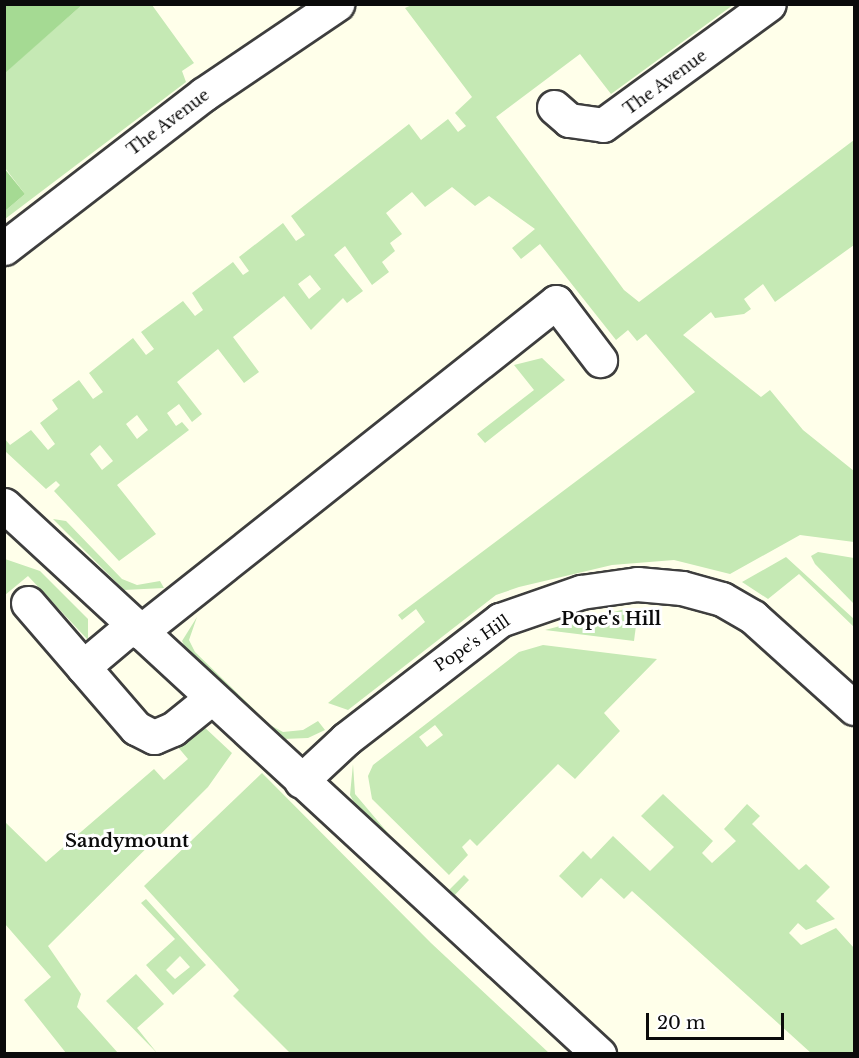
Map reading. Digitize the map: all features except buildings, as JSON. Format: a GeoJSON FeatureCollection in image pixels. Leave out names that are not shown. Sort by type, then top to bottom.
{"type":"FeatureCollection","features":[{"type":"Feature","properties":{"kind":"street","name":"The Avenue"},"geometry":{"type":"LineString","coordinates":[[4,248],[204,94],[337,4]]}},
{"type":"Feature","properties":{"kind":"street","name":"The Avenue"},"geometry":{"type":"LineString","coordinates":[[554,107],[569,120],[603,125],[769,4]]}},
{"type":"Feature","properties":{"kind":"street"},"geometry":{"type":"LineString","coordinates":[[83,667],[556,302],[600,360]]}},
{"type":"Feature","properties":{"kind":"street"},"geometry":{"type":"LineString","coordinates":[[4,506],[210,699],[599,1053]]}},
{"type":"Feature","properties":{"kind":"street","name":"Pope's Hill"},"geometry":{"type":"LineString","coordinates":[[302,781],[346,739],[500,620],[581,592],[637,584],[682,588],[746,613],[855,708]]}},
{"type":"Feature","properties":{"kind":"street"},"geometry":{"type":"LineString","coordinates":[[28,603],[135,728],[154,736],[173,729],[210,699]]}},
{"type":"Feature","properties":{"kind":"green space"},"geometry":{"type":"Polygon","coordinates":[[[5,4],[82,4],[82,5],[5,73],[5,4]]]}},
{"type":"Feature","properties":{"kind":"green space"},"geometry":{"type":"Polygon","coordinates":[[[414,4],[733,5],[611,94],[580,54],[496,117],[624,290],[639,302],[854,140],[854,245],[775,302],[763,284],[744,299],[751,309],[744,314],[715,318],[711,312],[683,335],[761,397],[770,390],[803,430],[854,471],[854,542],[800,535],[730,574],[674,560],[612,565],[519,587],[496,595],[348,710],[328,703],[425,622],[416,609],[402,620],[398,615],[695,392],[646,334],[637,341],[628,330],[616,340],[540,244],[521,259],[512,248],[535,229],[489,196],[475,206],[452,187],[425,207],[412,192],[386,213],[402,234],[390,243],[395,251],[382,262],[389,272],[372,285],[345,246],[334,255],[363,291],[347,303],[343,298],[311,330],[284,296],[233,337],[259,372],[244,383],[218,349],[177,382],[202,414],[192,422],[179,404],[167,413],[176,426],[182,422],[189,430],[117,485],[156,534],[119,561],[54,491],[60,485],[56,481],[46,489],[5,451],[5,439],[10,445],[31,430],[48,450],[55,444],[40,423],[58,409],[52,400],[79,380],[93,399],[103,392],[89,373],[133,338],[146,355],[154,349],[141,332],[183,301],[195,316],[203,310],[192,293],[233,262],[243,275],[249,271],[239,257],[283,223],[296,241],[305,235],[291,216],[409,124],[421,140],[448,119],[458,132],[466,126],[455,113],[472,97],[405,8],[414,4]],[[310,275],[298,284],[309,299],[321,289],[310,275]],[[137,415],[126,424],[137,439],[148,430],[137,415]],[[100,445],[90,454],[102,470],[113,461],[100,445]]]}},
{"type":"Feature","properties":{"kind":"green space"},"geometry":{"type":"Polygon","coordinates":[[[82,5],[152,5],[194,63],[182,71],[186,82],[5,219],[5,211],[25,194],[5,168],[4,73],[82,5]]]}},
{"type":"Feature","properties":{"kind":"green space"},"geometry":{"type":"Polygon","coordinates":[[[4,168],[25,194],[5,211],[4,211],[4,168]]]}},
{"type":"Feature","properties":{"kind":"green space"},"geometry":{"type":"Polygon","coordinates":[[[542,358],[565,380],[485,443],[477,434],[534,390],[514,365],[542,358]]]}},
{"type":"Feature","properties":{"kind":"green space"},"geometry":{"type":"Polygon","coordinates":[[[53,519],[66,521],[122,579],[137,585],[160,581],[164,588],[124,590],[53,519]]]}},
{"type":"Feature","properties":{"kind":"green space"},"geometry":{"type":"Polygon","coordinates":[[[818,552],[854,558],[854,604],[815,564],[811,556],[818,552]]]}},
{"type":"Feature","properties":{"kind":"green space"},"geometry":{"type":"Polygon","coordinates":[[[786,557],[854,619],[854,627],[799,574],[768,599],[742,582],[786,557]]]}},
{"type":"Feature","properties":{"kind":"green space"},"geometry":{"type":"Polygon","coordinates":[[[5,559],[40,571],[88,619],[88,640],[28,576],[5,595],[5,559]]]}},
{"type":"Feature","properties":{"kind":"green space"},"geometry":{"type":"Polygon","coordinates":[[[625,609],[638,610],[634,641],[545,630],[625,609]]]}},
{"type":"Feature","properties":{"kind":"green space"},"geometry":{"type":"Polygon","coordinates":[[[197,617],[189,640],[195,652],[270,725],[283,732],[303,730],[318,721],[325,730],[308,738],[283,739],[266,731],[189,655],[182,641],[197,617]]]}},
{"type":"Feature","properties":{"kind":"green space"},"geometry":{"type":"Polygon","coordinates":[[[543,645],[657,659],[604,713],[620,731],[575,779],[558,764],[477,846],[470,839],[462,847],[468,855],[449,875],[372,799],[368,776],[373,765],[519,652],[543,645]],[[435,725],[419,737],[427,747],[443,735],[435,725]]]}},
{"type":"Feature","properties":{"kind":"green space"},"geometry":{"type":"Polygon","coordinates":[[[202,725],[232,753],[208,787],[48,946],[81,994],[77,1007],[118,1053],[66,1053],[24,1000],[51,977],[5,924],[4,821],[46,862],[154,769],[164,780],[188,759],[177,746],[202,725]]]}},
{"type":"Feature","properties":{"kind":"green space"},"geometry":{"type":"Polygon","coordinates":[[[353,764],[355,794],[393,839],[449,890],[464,875],[469,880],[451,899],[361,815],[350,795],[353,764]]]}},
{"type":"Feature","properties":{"kind":"green space"},"geometry":{"type":"Polygon","coordinates":[[[262,773],[431,943],[549,1053],[290,1053],[233,996],[239,990],[144,886],[262,773]]]}},
{"type":"Feature","properties":{"kind":"green space"},"geometry":{"type":"Polygon","coordinates":[[[663,794],[713,841],[702,853],[712,863],[736,841],[724,829],[747,804],[760,816],[752,824],[799,870],[806,864],[830,887],[816,901],[835,919],[806,930],[798,923],[789,933],[801,945],[836,928],[854,948],[854,1053],[811,1053],[632,891],[624,899],[601,878],[582,898],[559,876],[583,851],[591,859],[613,836],[650,871],[674,847],[641,816],[663,794]]]}},
{"type":"Feature","properties":{"kind":"green space"},"geometry":{"type":"Polygon","coordinates":[[[146,899],[206,965],[173,995],[146,965],[175,939],[141,903],[146,899]],[[180,956],[166,970],[175,979],[190,967],[180,956]]]}},
{"type":"Feature","properties":{"kind":"green space"},"geometry":{"type":"Polygon","coordinates":[[[136,974],[164,1004],[137,1028],[157,1053],[106,1001],[136,974]]]}},
{"type":"Feature","properties":{"kind":"district","name":"Pope's Hill"},"geometry":{"type":"Point","coordinates":[611,619]}},
{"type":"Feature","properties":{"kind":"district","name":"Sandymount"},"geometry":{"type":"Point","coordinates":[127,841]}}]}
